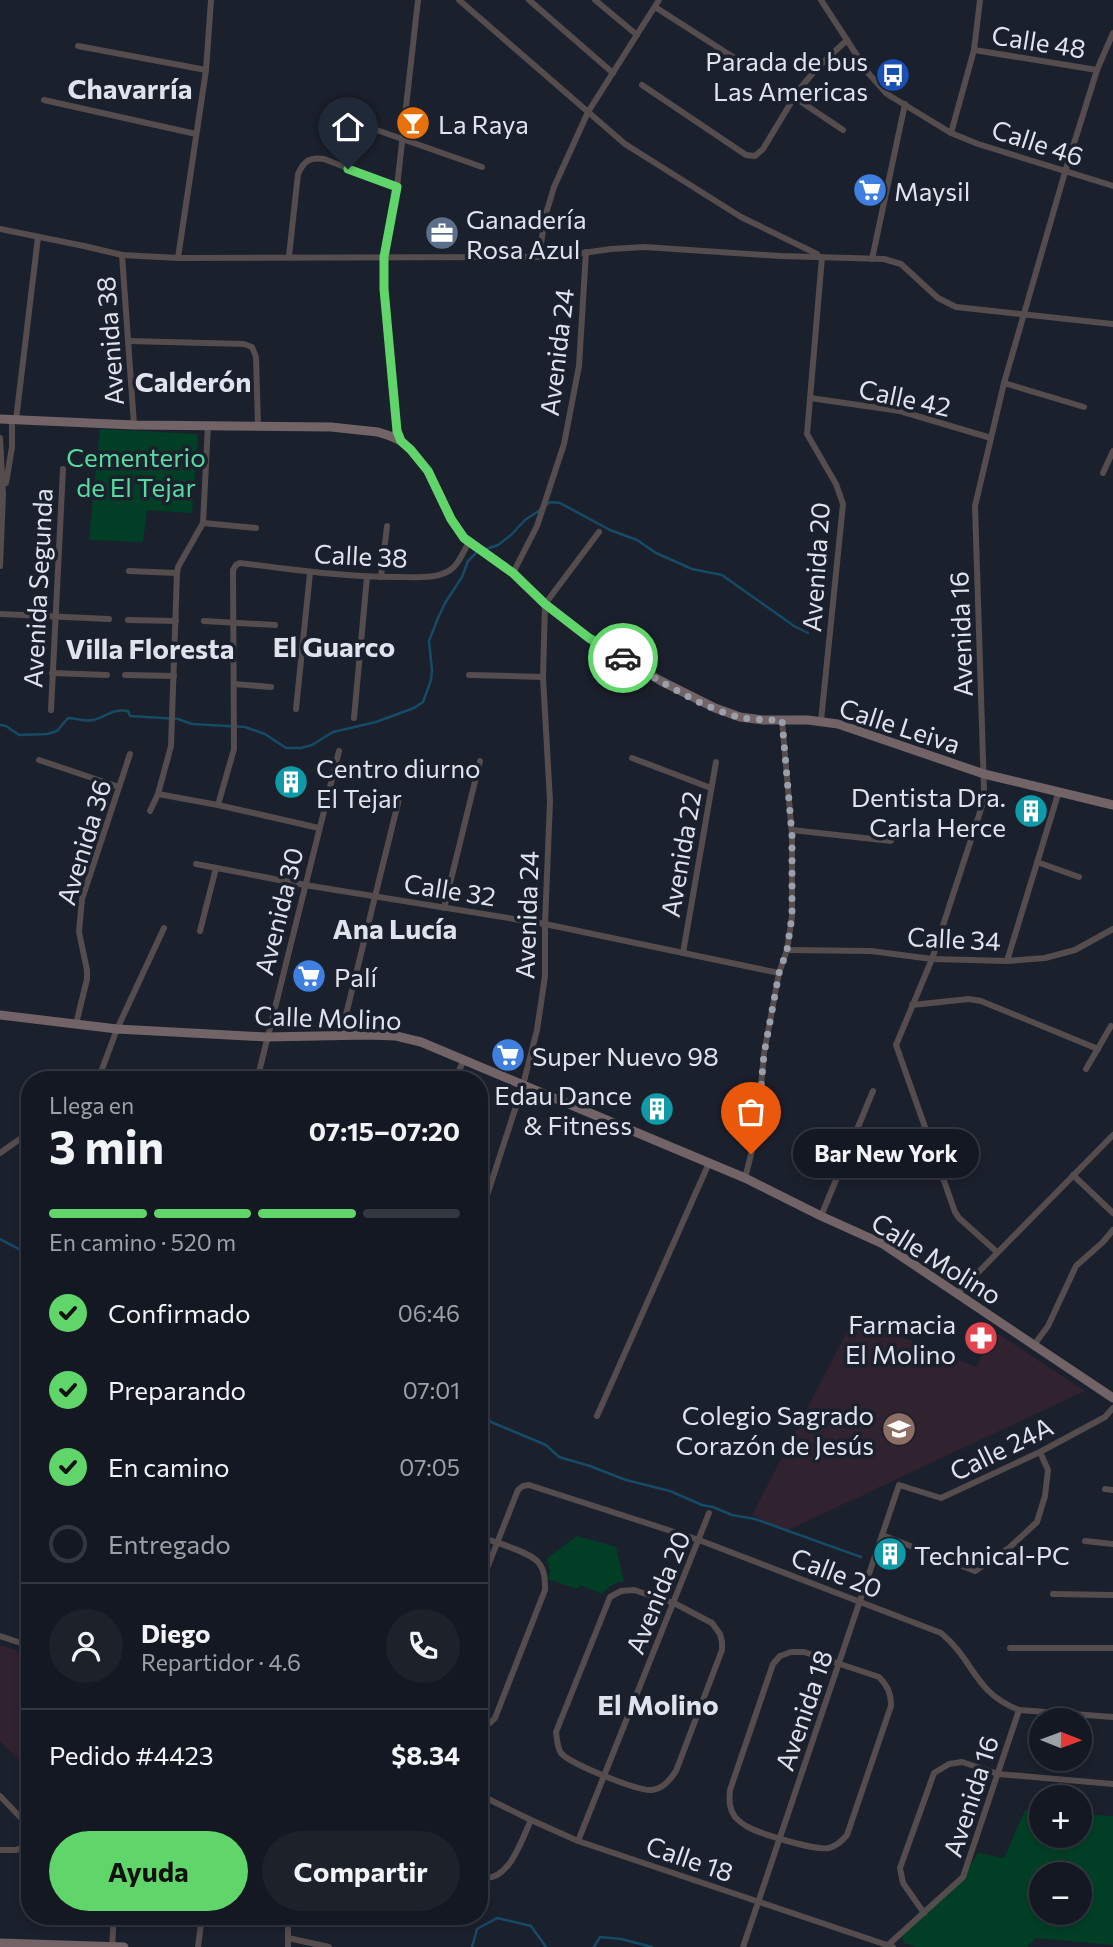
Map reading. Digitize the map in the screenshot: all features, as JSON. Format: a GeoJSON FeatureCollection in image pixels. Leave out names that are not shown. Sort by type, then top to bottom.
{"type":"FeatureCollection","features":[{"type":"Feature","properties":{"kind":"main road"},"geometry":{"type":"LineString","coordinates":[[0,419],[134,425],[331,427],[377,432],[401,441]]}},
{"type":"Feature","properties":{"kind":"main road","name":"Calle Leiva"},"geometry":{"type":"LineString","coordinates":[[401,441],[428,471],[451,519],[469,542],[513,573],[545,604],[589,638],[704,703],[740,717],[838,724],[984,775],[1113,805]]}},
{"type":"Feature","properties":{"kind":"main road","name":"Calle Molino"},"geometry":{"type":"LineString","coordinates":[[0,1015],[117,1029],[266,1037],[396,1036],[421,1042],[745,1178],[883,1244],[1113,1398]]}},
{"type":"Feature","properties":{"kind":"main road"},"geometry":{"type":"LineString","coordinates":[[0,1943],[124,1947]]}},
{"type":"Feature","properties":{"kind":"street"},"geometry":{"type":"LineString","coordinates":[[178,258],[206,70],[211,0]]}},
{"type":"Feature","properties":{"kind":"street"},"geometry":{"type":"LineString","coordinates":[[401,441],[397,431],[384,289],[384,257],[397,187],[418,0]]}},
{"type":"Feature","properties":{"kind":"street"},"geometry":{"type":"LineString","coordinates":[[459,0],[625,144],[741,217],[822,257]]}},
{"type":"Feature","properties":{"kind":"street"},"geometry":{"type":"LineString","coordinates":[[529,0],[613,73]]}},
{"type":"Feature","properties":{"kind":"street"},"geometry":{"type":"LineString","coordinates":[[595,0],[637,35]]}},
{"type":"Feature","properties":{"kind":"street"},"geometry":{"type":"LineString","coordinates":[[642,85],[746,155],[755,156],[763,149],[794,97],[817,68],[847,40],[821,0]]}},
{"type":"Feature","properties":{"kind":"street"},"geometry":{"type":"LineString","coordinates":[[951,133],[974,50],[980,0]]}},
{"type":"Feature","properties":{"kind":"street"},"geometry":{"type":"LineString","coordinates":[[657,3],[733,57]]}},
{"type":"Feature","properties":{"kind":"street","name":"Avenida 24"},"geometry":{"type":"LineString","coordinates":[[539,257],[545,218],[554,187],[588,112],[657,3]]}},
{"type":"Feature","properties":{"kind":"street","name":"Avenida 16"},"geometry":{"type":"LineString","coordinates":[[996,1252],[955,1212],[896,1045],[897,1037],[932,959],[985,790],[975,506],[1004,383],[1065,172],[1097,70],[1113,33]]}},
{"type":"Feature","properties":{"kind":"street","name":"Calle 46"},"geometry":{"type":"LineString","coordinates":[[847,40],[869,74],[887,94],[951,133],[1113,186]]}},
{"type":"Feature","properties":{"kind":"street"},"geometry":{"type":"LineString","coordinates":[[78,46],[206,70]]}},
{"type":"Feature","properties":{"kind":"street","name":"Calle 48"},"geometry":{"type":"LineString","coordinates":[[974,50],[1097,70]]}},
{"type":"Feature","properties":{"kind":"street"},"geometry":{"type":"LineString","coordinates":[[794,97],[843,130]]}},
{"type":"Feature","properties":{"kind":"street"},"geometry":{"type":"LineString","coordinates":[[44,100],[196,134]]}},
{"type":"Feature","properties":{"kind":"street"},"geometry":{"type":"LineString","coordinates":[[872,259],[905,104]]}},
{"type":"Feature","properties":{"kind":"street"},"geometry":{"type":"LineString","coordinates":[[334,115],[482,167]]}},
{"type":"Feature","properties":{"kind":"street"},"geometry":{"type":"LineString","coordinates":[[289,256],[298,174],[307,160],[324,159],[397,187]]}},
{"type":"Feature","properties":{"kind":"street"},"geometry":{"type":"LineString","coordinates":[[0,229],[122,256],[178,258],[539,257],[644,247],[872,259],[901,264],[946,303],[971,309],[1113,324]]}},
{"type":"Feature","properties":{"kind":"street"},"geometry":{"type":"LineString","coordinates":[[0,566],[4,495],[38,237]]}},
{"type":"Feature","properties":{"kind":"street","name":"Avenida 24"},"geometry":{"type":"LineString","coordinates":[[513,573],[537,526],[564,444],[579,366],[586,252]]}},
{"type":"Feature","properties":{"kind":"street","name":"Avenida 38"},"geometry":{"type":"LineString","coordinates":[[122,256],[134,425]]}},
{"type":"Feature","properties":{"kind":"street","name":"Avenida 20"},"geometry":{"type":"LineString","coordinates":[[821,721],[843,504],[836,484],[807,433],[822,257]]}},
{"type":"Feature","properties":{"kind":"street"},"geometry":{"type":"LineString","coordinates":[[129,341],[252,346],[256,357],[258,427]]}},
{"type":"Feature","properties":{"kind":"street"},"geometry":{"type":"LineString","coordinates":[[1004,383],[1084,407]]}},
{"type":"Feature","properties":{"kind":"street","name":"Calle 42"},"geometry":{"type":"LineString","coordinates":[[810,398],[900,411],[991,438]]}},
{"type":"Feature","properties":{"kind":"street"},"geometry":{"type":"LineString","coordinates":[[150,811],[158,794],[171,746],[177,573],[203,523],[208,425]]}},
{"type":"Feature","properties":{"kind":"street"},"geometry":{"type":"LineString","coordinates":[[0,438],[4,495]]}},
{"type":"Feature","properties":{"kind":"street"},"geometry":{"type":"LineString","coordinates":[[1103,473],[1113,452]]}},
{"type":"Feature","properties":{"kind":"street","name":"Avenida Segunda"},"geometry":{"type":"LineString","coordinates":[[51,710],[62,469]]}},
{"type":"Feature","properties":{"kind":"street"},"geometry":{"type":"LineString","coordinates":[[203,523],[256,528]]}},
{"type":"Feature","properties":{"kind":"street"},"geometry":{"type":"LineString","coordinates":[[381,577],[387,526]]}},
{"type":"Feature","properties":{"kind":"street"},"geometry":{"type":"LineString","coordinates":[[545,604],[599,532]]}},
{"type":"Feature","properties":{"kind":"street","name":"Calle 38"},"geometry":{"type":"LineString","coordinates":[[234,622],[233,570],[240,563],[310,573],[416,577],[446,573],[454,567],[469,542]]}},
{"type":"Feature","properties":{"kind":"street"},"geometry":{"type":"LineString","coordinates":[[129,571],[177,573]]}},
{"type":"Feature","properties":{"kind":"street"},"geometry":{"type":"LineString","coordinates":[[296,709],[310,573]]}},
{"type":"Feature","properties":{"kind":"street"},"geometry":{"type":"LineString","coordinates":[[354,718],[367,577]]}},
{"type":"Feature","properties":{"kind":"street","name":"Avenida 24"},"geometry":{"type":"LineString","coordinates":[[488,1192],[523,1085],[542,1003],[545,975],[550,801],[543,677],[545,604]]}},
{"type":"Feature","properties":{"kind":"street"},"geometry":{"type":"LineString","coordinates":[[0,614],[109,619]]}},
{"type":"Feature","properties":{"kind":"street"},"geometry":{"type":"LineString","coordinates":[[128,620],[176,621]]}},
{"type":"Feature","properties":{"kind":"street"},"geometry":{"type":"LineString","coordinates":[[204,621],[275,625]]}},
{"type":"Feature","properties":{"kind":"street"},"geometry":{"type":"LineString","coordinates":[[218,805],[234,748],[234,622]]}},
{"type":"Feature","properties":{"kind":"street"},"geometry":{"type":"LineString","coordinates":[[52,673],[107,675]]}},
{"type":"Feature","properties":{"kind":"street"},"geometry":{"type":"LineString","coordinates":[[125,675],[174,676]]}},
{"type":"Feature","properties":{"kind":"street"},"geometry":{"type":"LineString","coordinates":[[469,675],[543,677]]}},
{"type":"Feature","properties":{"kind":"street"},"geometry":{"type":"LineString","coordinates":[[234,684],[271,687]]}},
{"type":"Feature","properties":{"kind":"street"},"geometry":{"type":"LineString","coordinates":[[745,1178],[757,1131],[764,1054],[792,916],[792,830],[782,720]]}},
{"type":"Feature","properties":{"kind":"street","name":"Avenida 30"},"geometry":{"type":"LineString","coordinates":[[259,1071],[339,751]]}},
{"type":"Feature","properties":{"kind":"street","name":"Avenida 36"},"geometry":{"type":"LineString","coordinates":[[76,1024],[87,979],[79,932],[82,899],[130,754]]}},
{"type":"Feature","properties":{"kind":"street"},"geometry":{"type":"LineString","coordinates":[[632,758],[711,788]]}},
{"type":"Feature","properties":{"kind":"street"},"geometry":{"type":"LineString","coordinates":[[39,760],[119,787]]}},
{"type":"Feature","properties":{"kind":"street"},"geometry":{"type":"LineString","coordinates":[[444,908],[480,761]]}},
{"type":"Feature","properties":{"kind":"street","name":"Avenida 22"},"geometry":{"type":"LineString","coordinates":[[683,953],[716,762]]}},
{"type":"Feature","properties":{"kind":"street"},"geometry":{"type":"LineString","coordinates":[[1007,961],[1059,791]]}},
{"type":"Feature","properties":{"kind":"street"},"geometry":{"type":"LineString","coordinates":[[158,794],[319,828]]}},
{"type":"Feature","properties":{"kind":"street"},"geometry":{"type":"LineString","coordinates":[[341,1035],[400,795]]}},
{"type":"Feature","properties":{"kind":"street"},"geometry":{"type":"LineString","coordinates":[[792,830],[891,841]]}},
{"type":"Feature","properties":{"kind":"street"},"geometry":{"type":"LineString","coordinates":[[1037,862],[1079,877]]}},
{"type":"Feature","properties":{"kind":"street","name":"Calle 32"},"geometry":{"type":"LineString","coordinates":[[196,864],[305,885],[545,924],[779,973]]}},
{"type":"Feature","properties":{"kind":"street"},"geometry":{"type":"LineString","coordinates":[[200,931],[216,868]]}},
{"type":"Feature","properties":{"kind":"street"},"geometry":{"type":"LineString","coordinates":[[101,1071],[117,1029],[163,928]]}},
{"type":"Feature","properties":{"kind":"street","name":"Calle 34"},"geometry":{"type":"LineString","coordinates":[[787,950],[871,951],[932,959],[1007,961],[1045,958],[1075,950],[1113,929]]}},
{"type":"Feature","properties":{"kind":"street"},"geometry":{"type":"LineString","coordinates":[[912,1005],[969,999],[981,1001],[1098,1049]]}},
{"type":"Feature","properties":{"kind":"street"},"geometry":{"type":"LineString","coordinates":[[1086,1069],[1111,1026]]}},
{"type":"Feature","properties":{"kind":"street"},"geometry":{"type":"LineString","coordinates":[[459,1071],[464,1059]]}},
{"type":"Feature","properties":{"kind":"street"},"geometry":{"type":"LineString","coordinates":[[821,1216],[873,1091]]}},
{"type":"Feature","properties":{"kind":"street"},"geometry":{"type":"LineString","coordinates":[[958,1293],[1113,1135]]}},
{"type":"Feature","properties":{"kind":"street"},"geometry":{"type":"LineString","coordinates":[[0,1153],[21,1138]]}},
{"type":"Feature","properties":{"kind":"street"},"geometry":{"type":"LineString","coordinates":[[597,1416],[709,1163]]}},
{"type":"Feature","properties":{"kind":"street"},"geometry":{"type":"LineString","coordinates":[[1073,1175],[1113,1213]]}},
{"type":"Feature","properties":{"kind":"street"},"geometry":{"type":"LineString","coordinates":[[1034,1345],[1048,1326],[1076,1266],[1113,1230]]}},
{"type":"Feature","properties":{"kind":"street","name":"Calle 24A"},"geometry":{"type":"LineString","coordinates":[[900,1485],[941,1498],[1040,1452],[1105,1417],[1113,1408]]}},
{"type":"Feature","properties":{"kind":"street"},"geometry":{"type":"LineString","coordinates":[[882,1535],[975,1571],[1009,1548],[1037,1522],[1045,1496],[1048,1470],[1040,1452]]}},
{"type":"Feature","properties":{"kind":"street","name":"Calle 20"},"geometry":{"type":"LineString","coordinates":[[496,1542],[517,1490],[529,1485],[699,1540],[941,1633],[954,1644],[986,1690],[1006,1705],[1019,1710],[1113,1717]]}},
{"type":"Feature","properties":{"kind":"street","name":"Avenida 18"},"geometry":{"type":"LineString","coordinates":[[743,1947],[900,1485]]}},
{"type":"Feature","properties":{"kind":"street","name":"Avenida 20"},"geometry":{"type":"LineString","coordinates":[[579,1841],[709,1513]]}},
{"type":"Feature","properties":{"kind":"street"},"geometry":{"type":"LineString","coordinates":[[488,1539],[536,1560],[545,1580],[545,1590],[495,1718],[488,1724]]}},
{"type":"Feature","properties":{"kind":"street"},"geometry":{"type":"LineString","coordinates":[[1085,1541],[1113,1544]]}},
{"type":"Feature","properties":{"kind":"street"},"geometry":{"type":"LineString","coordinates":[[488,1564],[496,1542]]}},
{"type":"Feature","properties":{"kind":"street"},"geometry":{"type":"LineString","coordinates":[[634,1590],[674,1603],[712,1623],[720,1634],[722,1650],[671,1779],[652,1790],[644,1790],[567,1759],[558,1746],[556,1732],[610,1597],[621,1591],[634,1590]]}},
{"type":"Feature","properties":{"kind":"street"},"geometry":{"type":"LineString","coordinates":[[1053,1594],[1113,1595]]}},
{"type":"Feature","properties":{"kind":"street"},"geometry":{"type":"LineString","coordinates":[[0,1636],[21,1643]]}},
{"type":"Feature","properties":{"kind":"street"},"geometry":{"type":"LineString","coordinates":[[1010,1648],[1113,1648]]}},
{"type":"Feature","properties":{"kind":"street"},"geometry":{"type":"LineString","coordinates":[[804,1651],[839,1663],[879,1677],[887,1685],[891,1695],[891,1706],[847,1835],[830,1848],[819,1848],[746,1827],[731,1809],[730,1790],[773,1664],[780,1656],[804,1651]]}},
{"type":"Feature","properties":{"kind":"street","name":"Avenida 16"},"geometry":{"type":"LineString","coordinates":[[890,1946],[963,1877],[1019,1710]]}},
{"type":"Feature","properties":{"kind":"street"},"geometry":{"type":"LineString","coordinates":[[924,1913],[903,1883],[900,1868],[934,1773],[949,1764],[962,1762],[998,1774],[1113,1784]]}},
{"type":"Feature","properties":{"kind":"street"},"geometry":{"type":"LineString","coordinates":[[0,1796],[21,1818]]}},
{"type":"Feature","properties":{"kind":"street","name":"Calle 18"},"geometry":{"type":"LineString","coordinates":[[488,1799],[579,1841],[890,1946]]}},
{"type":"Feature","properties":{"kind":"street"},"geometry":{"type":"LineString","coordinates":[[488,1876],[500,1872],[510,1863],[531,1820]]}},
{"type":"Feature","properties":{"kind":"street"},"geometry":{"type":"LineString","coordinates":[[0,1850],[21,1848]]}},
{"type":"Feature","properties":{"kind":"street"},"geometry":{"type":"LineString","coordinates":[[107,1947],[112,1925]]}},
{"type":"Feature","properties":{"kind":"street"},"geometry":{"type":"LineString","coordinates":[[198,1947],[201,1925]]}},
{"type":"Feature","properties":{"kind":"street"},"geometry":{"type":"LineString","coordinates":[[288,1925],[288,1947]]}},
{"type":"Feature","properties":{"kind":"street"},"geometry":{"type":"LineString","coordinates":[[288,1938],[329,1947]]}},
{"type":"Feature","properties":{"kind":"shaded area","name":"Colegio Sagrado Corazón de Jesús"},"geometry":{"type":"Polygon","coordinates":[[[854,1318],[977,1367],[991,1329],[1085,1391],[786,1531],[752,1515],[854,1318]]]}},
{"type":"Feature","properties":{"kind":"shaded area"},"geometry":{"type":"Polygon","coordinates":[[[0,1645],[21,1652],[21,1762],[0,1741],[0,1645]]]}},
{"type":"Feature","properties":{"kind":"green space","name":"Cementerio de El Tejar"},"geometry":{"type":"Polygon","coordinates":[[[100,429],[198,434],[192,513],[147,510],[143,542],[89,540],[100,429]]]}},
{"type":"Feature","properties":{"kind":"green space"},"geometry":{"type":"Polygon","coordinates":[[[577,1536],[616,1547],[624,1582],[614,1584],[602,1594],[580,1585],[577,1589],[547,1579],[550,1571],[547,1558],[577,1536]]]}},
{"type":"Feature","properties":{"kind":"green space"},"geometry":{"type":"Polygon","coordinates":[[[1025,1810],[1029,1810],[1029,1848],[1092,1848],[1092,1815],[1113,1816],[1113,1945],[1036,1938],[1027,1947],[917,1947],[904,1943],[902,1936],[963,1877],[978,1853],[1004,1858],[1025,1810]]]}},
{"type":"Feature","properties":{"kind":"waterway"},"geometry":{"type":"LineString","coordinates":[[545,506],[550,502],[560,503],[610,530],[637,540],[656,553],[692,569],[722,575],[808,633]]}},
{"type":"Feature","properties":{"kind":"waterway"},"geometry":{"type":"LineString","coordinates":[[483,550],[498,545],[540,510]]}},
{"type":"Feature","properties":{"kind":"waterway"},"geometry":{"type":"LineString","coordinates":[[0,725],[19,735],[47,734],[57,731],[68,718],[98,719],[123,710],[128,711],[130,716],[245,727],[265,734],[286,748],[301,748],[312,745],[333,732],[376,722],[423,702],[432,670],[429,641],[445,603],[462,577],[468,561],[477,552]]}},
{"type":"Feature","properties":{"kind":"waterway"},"geometry":{"type":"LineString","coordinates":[[0,1239],[21,1250]]}},
{"type":"Feature","properties":{"kind":"waterway"},"geometry":{"type":"LineString","coordinates":[[488,1420],[546,1445],[559,1457],[626,1480],[670,1491],[732,1515],[755,1519],[861,1557]]}},
{"type":"Feature","properties":{"kind":"waterway"},"geometry":{"type":"LineString","coordinates":[[488,1923],[497,1918],[531,1926],[546,1947]]}},
{"type":"Feature","properties":{"kind":"waterway"},"geometry":{"type":"LineString","coordinates":[[472,1947],[477,1929],[484,1925]]}},
{"type":"Feature","properties":{"kind":"waterway"},"geometry":{"type":"LineString","coordinates":[[594,1947],[600,1937],[652,1947]]}},
{"type":"Feature","properties":{"kind":"way so far"},"geometry":{"type":"LineString","coordinates":[[623,658],[715,709],[740,717],[782,720],[792,835],[792,916],[764,1054],[757,1131],[751,1154]]}},
{"type":"Feature","properties":{"kind":"place","name":"Parada de bus Las Americas"},"geometry":{"type":"Point","coordinates":[893,75]}},
{"type":"Feature","properties":{"kind":"place","name":"La Raya"},"geometry":{"type":"Point","coordinates":[413,123]}},
{"type":"Feature","properties":{"kind":"place","name":"Maysil"},"geometry":{"type":"Point","coordinates":[870,190]}},
{"type":"Feature","properties":{"kind":"place","name":"Ganadería Rosa Azul"},"geometry":{"type":"Point","coordinates":[442,233]}},
{"type":"Feature","properties":{"kind":"place","name":"Centro diurno El Tejar"},"geometry":{"type":"Point","coordinates":[291,782]}},
{"type":"Feature","properties":{"kind":"place","name":"Dentista Dra. Carla Herce"},"geometry":{"type":"Point","coordinates":[1031,811]}},
{"type":"Feature","properties":{"kind":"place","name":"Palí"},"geometry":{"type":"Point","coordinates":[309,976]}},
{"type":"Feature","properties":{"kind":"place","name":"Super Nuevo 98"},"geometry":{"type":"Point","coordinates":[508,1055]}},
{"type":"Feature","properties":{"kind":"place","name":"Edau Dance & Fitness"},"geometry":{"type":"Point","coordinates":[657,1109]}},
{"type":"Feature","properties":{"kind":"place","name":"Bar New York"},"geometry":{"type":"Point","coordinates":[751,1154]}},
{"type":"Feature","properties":{"kind":"place","name":"Farmacia El Molino"},"geometry":{"type":"Point","coordinates":[981,1338]}},
{"type":"Feature","properties":{"kind":"place","name":"Colegio Sagrado Corazón de Jesús"},"geometry":{"type":"Point","coordinates":[899,1429]}},
{"type":"Feature","properties":{"kind":"place","name":"Technical-PC"},"geometry":{"type":"Point","coordinates":[890,1554]}},
{"type":"Feature","properties":{"kind":"district","name":"Chavarría"},"geometry":{"type":"Point","coordinates":[130,88]}},
{"type":"Feature","properties":{"kind":"district","name":"Calderón"},"geometry":{"type":"Point","coordinates":[193,381]}},
{"type":"Feature","properties":{"kind":"district","name":"El Guarco"},"geometry":{"type":"Point","coordinates":[334,646]}},
{"type":"Feature","properties":{"kind":"district","name":"Villa Floresta"},"geometry":{"type":"Point","coordinates":[150,648]}},
{"type":"Feature","properties":{"kind":"district","name":"Ana Lucía"},"geometry":{"type":"Point","coordinates":[395,928]}},
{"type":"Feature","properties":{"kind":"district","name":"El Molino"},"geometry":{"type":"Point","coordinates":[658,1704]}},
{"type":"Feature","properties":{"kind":"route"},"geometry":{"type":"LineString","coordinates":[[348,169],[397,187],[384,257],[384,289],[397,431],[401,441],[428,471],[451,519],[464,538],[513,573],[545,604],[589,638],[623,658]]}}]}
